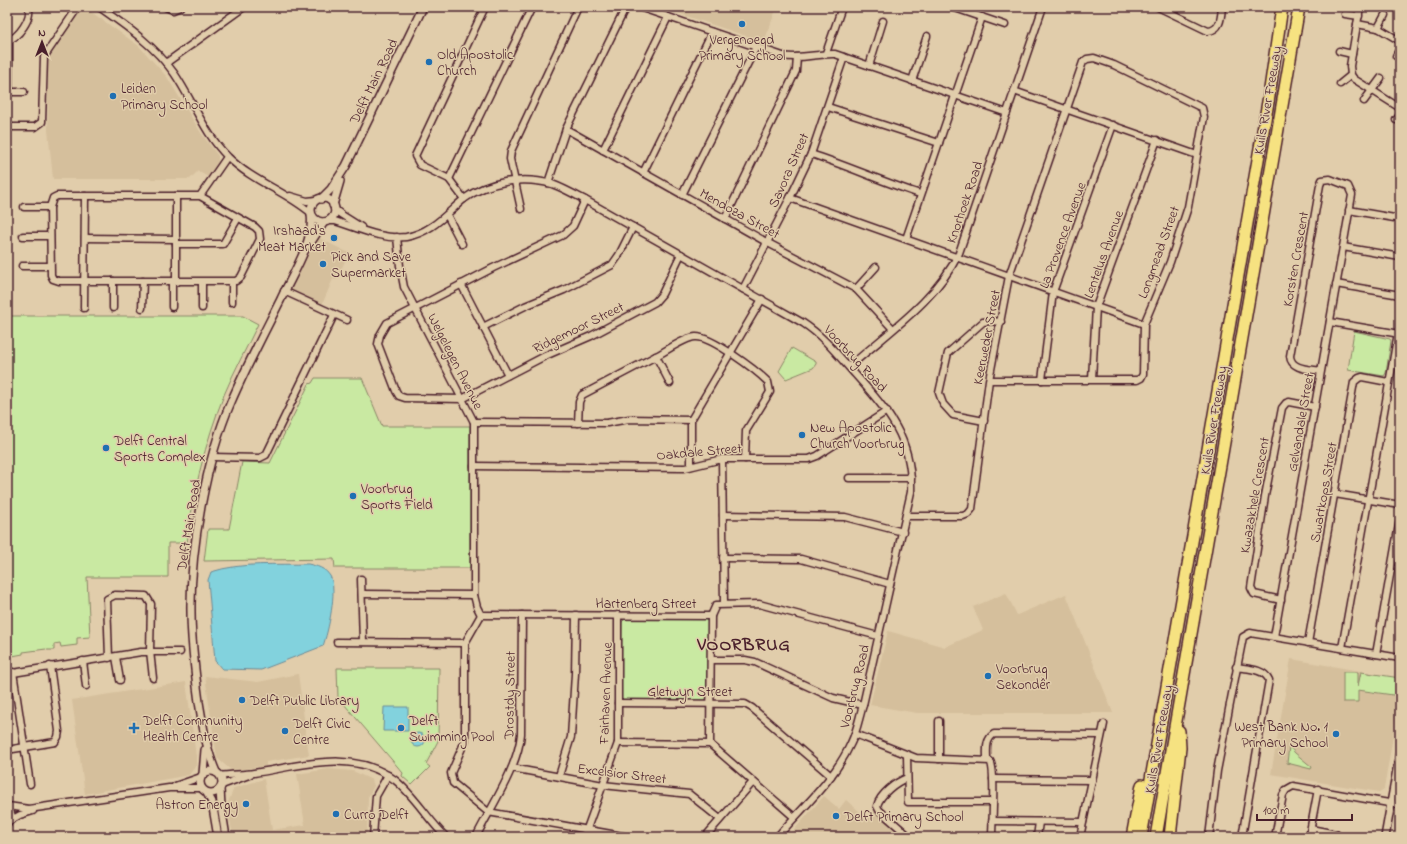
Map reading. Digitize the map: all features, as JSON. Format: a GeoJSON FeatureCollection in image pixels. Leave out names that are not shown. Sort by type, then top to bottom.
{"type":"FeatureCollection","features":[{"type":"Feature","properties":{"kind":"highway","name":"Kuils River Freeway"},"geometry":{"type":"LineString","coordinates":[[1141,837],[1269,96],[1282,7]]}},
{"type":"Feature","properties":{"kind":"highway","name":"Kuils River Freeway"},"geometry":{"type":"LineString","coordinates":[[1156,837],[1299,7]]}},
{"type":"Feature","properties":{"kind":"highway"},"geometry":{"type":"LineString","coordinates":[[1170,837],[1180,748],[1178,708]]}},
{"type":"Feature","properties":{"kind":"highway"},"geometry":{"type":"LineString","coordinates":[[1132,837],[1147,758],[1160,720]]}},
{"type":"Feature","properties":{"kind":"street"},"geometry":{"type":"LineString","coordinates":[[24,92],[8,92],[8,40],[15,37],[29,18],[30,12],[28,7]]}},
{"type":"Feature","properties":{"kind":"street"},"geometry":{"type":"LineString","coordinates":[[7,127],[35,126],[42,122],[44,57],[78,7]]}},
{"type":"Feature","properties":{"kind":"street"},"geometry":{"type":"LineString","coordinates":[[99,7],[144,41],[166,63],[227,157],[250,176],[275,190],[311,214],[318,221],[326,222],[333,216],[334,207],[329,200],[303,200],[275,190]]}},
{"type":"Feature","properties":{"kind":"street"},"geometry":{"type":"LineString","coordinates":[[166,7],[173,10],[180,7]]}},
{"type":"Feature","properties":{"kind":"street"},"geometry":{"type":"LineString","coordinates":[[166,63],[244,7]]}},
{"type":"Feature","properties":{"kind":"street","name":"Delft Main Road"},"geometry":{"type":"LineString","coordinates":[[318,200],[328,193],[346,166],[423,7]]}},
{"type":"Feature","properties":{"kind":"street"},"geometry":{"type":"LineString","coordinates":[[464,199],[449,179],[420,165],[415,156],[485,7]]}},
{"type":"Feature","properties":{"kind":"street"},"geometry":{"type":"LineString","coordinates":[[449,179],[532,7]]}},
{"type":"Feature","properties":{"kind":"street"},"geometry":{"type":"LineString","coordinates":[[521,210],[510,159],[511,151],[578,7]]}},
{"type":"Feature","properties":{"kind":"street"},"geometry":{"type":"LineString","coordinates":[[548,183],[566,130],[626,7]]}},
{"type":"Feature","properties":{"kind":"street"},"geometry":{"type":"LineString","coordinates":[[639,7],[784,56],[797,57],[826,53],[844,57],[1007,113]]}},
{"type":"Feature","properties":{"kind":"street"},"geometry":{"type":"LineString","coordinates":[[826,53],[842,7]]}},
{"type":"Feature","properties":{"kind":"street"},"geometry":{"type":"LineString","coordinates":[[952,7],[1005,25]]}},
{"type":"Feature","properties":{"kind":"street","name":"Knorhoek Road"},"geometry":{"type":"LineString","coordinates":[[849,367],[937,288],[956,258],[1043,7]]}},
{"type":"Feature","properties":{"kind":"street"},"geometry":{"type":"LineString","coordinates":[[1158,7],[1165,9],[1208,31],[1215,29],[1219,25],[1222,7]]}},
{"type":"Feature","properties":{"kind":"street"},"geometry":{"type":"LineString","coordinates":[[1360,7],[1350,66],[1351,75],[1357,81],[1400,108]]}},
{"type":"Feature","properties":{"kind":"street"},"geometry":{"type":"LineString","coordinates":[[1345,14],[1359,16]]}},
{"type":"Feature","properties":{"kind":"street"},"geometry":{"type":"LineString","coordinates":[[1378,28],[1385,15]]}},
{"type":"Feature","properties":{"kind":"street"},"geometry":{"type":"LineString","coordinates":[[603,150],[668,17]]}},
{"type":"Feature","properties":{"kind":"street"},"geometry":{"type":"LineString","coordinates":[[906,239],[920,194],[982,17]]}},
{"type":"Feature","properties":{"kind":"street"},"geometry":{"type":"LineString","coordinates":[[869,66],[883,21]]}},
{"type":"Feature","properties":{"kind":"street"},"geometry":{"type":"LineString","coordinates":[[1357,24],[1378,28],[1400,41]]}},
{"type":"Feature","properties":{"kind":"street"},"geometry":{"type":"LineString","coordinates":[[643,173],[712,32]]}},
{"type":"Feature","properties":{"kind":"street"},"geometry":{"type":"LineString","coordinates":[[912,80],[927,36]]}},
{"type":"Feature","properties":{"kind":"street"},"geometry":{"type":"LineString","coordinates":[[682,195],[756,47]]}},
{"type":"Feature","properties":{"kind":"street"},"geometry":{"type":"LineString","coordinates":[[1396,56],[1400,48]]}},
{"type":"Feature","properties":{"kind":"street"},"geometry":{"type":"LineString","coordinates":[[1339,51],[1352,54]]}},
{"type":"Feature","properties":{"kind":"street"},"geometry":{"type":"LineString","coordinates":[[725,219],[796,71],[797,57]]}},
{"type":"Feature","properties":{"kind":"street","name":"Savora Street"},"geometry":{"type":"LineString","coordinates":[[743,289],[768,243],[811,154],[844,57]]}},
{"type":"Feature","properties":{"kind":"street","name":"Keerweder Street"},"geometry":{"type":"LineString","coordinates":[[906,516],[960,517],[970,513],[973,506],[989,380],[1010,276],[1083,62],[1090,58],[1114,65],[1204,110]]}},
{"type":"Feature","properties":{"kind":"street"},"geometry":{"type":"LineString","coordinates":[[1340,84],[1351,75]]}},
{"type":"Feature","properties":{"kind":"street"},"geometry":{"type":"LineString","coordinates":[[1364,101],[1381,78]]}},
{"type":"Feature","properties":{"kind":"street"},"geometry":{"type":"LineString","coordinates":[[1014,91],[1197,155]]}},
{"type":"Feature","properties":{"kind":"street"},"geometry":{"type":"LineString","coordinates":[[828,107],[939,143]]}},
{"type":"Feature","properties":{"kind":"street","name":"Longmead Street"},"geometry":{"type":"LineString","coordinates":[[1092,380],[1137,380],[1141,378],[1143,374],[1144,324],[1170,262],[1188,207],[1204,110]]}},
{"type":"Feature","properties":{"kind":"street","name":"La Provence Avenue"},"geometry":{"type":"LineString","coordinates":[[1042,380],[1053,292],[1113,125]]}},
{"type":"Feature","properties":{"kind":"street","name":"Mendoza Street"},"geometry":{"type":"LineString","coordinates":[[566,130],[768,243],[856,289],[893,328]]}},
{"type":"Feature","properties":{"kind":"street","name":"Lentelus Avenue"},"geometry":{"type":"LineString","coordinates":[[1092,380],[1096,307],[1157,140]]}},
{"type":"Feature","properties":{"kind":"street"},"geometry":{"type":"LineString","coordinates":[[811,154],[854,168],[883,182],[920,194]]}},
{"type":"Feature","properties":{"kind":"street"},"geometry":{"type":"LineString","coordinates":[[200,196],[227,157]]}},
{"type":"Feature","properties":{"kind":"street","name":"Delft Main Road"},"geometry":{"type":"LineString","coordinates":[[334,207],[346,166]]}},
{"type":"Feature","properties":{"kind":"street","name":"Korsten Crescent"},"geometry":{"type":"LineString","coordinates":[[1321,371],[1294,365],[1290,356],[1322,180],[1330,179],[1350,188],[1352,193],[1349,210]]}},
{"type":"Feature","properties":{"kind":"street","name":"Voorbrug Road"},"geometry":{"type":"LineString","coordinates":[[326,222],[335,221],[369,232],[397,237],[423,232],[464,199],[488,187],[515,181],[548,183],[585,200],[811,328],[849,367],[887,411],[905,444],[910,463],[911,492],[863,705],[855,734],[842,760],[831,776],[778,837]]}},
{"type":"Feature","properties":{"kind":"street"},"geometry":{"type":"LineString","coordinates":[[84,308],[85,196]]}},
{"type":"Feature","properties":{"kind":"street"},"geometry":{"type":"LineString","coordinates":[[172,307],[176,241],[176,196]]}},
{"type":"Feature","properties":{"kind":"street"},"geometry":{"type":"LineString","coordinates":[[176,196],[200,196],[256,227],[260,236],[241,277],[232,282],[174,282],[55,280],[51,275],[50,208],[51,200],[54,197],[176,196]]}},
{"type":"Feature","properties":{"kind":"street"},"geometry":{"type":"LineString","coordinates":[[790,198],[1144,324]]}},
{"type":"Feature","properties":{"kind":"street"},"geometry":{"type":"LineString","coordinates":[[311,214],[311,206],[318,200]]}},
{"type":"Feature","properties":{"kind":"street"},"geometry":{"type":"LineString","coordinates":[[462,399],[405,398],[399,396],[378,348],[378,341],[387,323],[461,284],[568,232],[585,200]]}},
{"type":"Feature","properties":{"kind":"street"},"geometry":{"type":"LineString","coordinates":[[24,207],[50,208]]}},
{"type":"Feature","properties":{"kind":"street","name":"Voorbrug Road"},"geometry":{"type":"LineString","coordinates":[[334,207],[342,216],[369,232]]}},
{"type":"Feature","properties":{"kind":"street"},"geometry":{"type":"LineString","coordinates":[[1349,210],[1400,219]]}},
{"type":"Feature","properties":{"kind":"street","name":"Gelvandale Street"},"geometry":{"type":"LineString","coordinates":[[1274,637],[1349,210]]}},
{"type":"Feature","properties":{"kind":"street","name":"Delft Main Road"},"geometry":{"type":"LineString","coordinates":[[218,774],[206,742],[193,655],[191,610],[198,532],[212,457],[231,403],[300,259],[312,226],[311,214]]}},
{"type":"Feature","properties":{"kind":"street"},"geometry":{"type":"LineString","coordinates":[[447,214],[462,244]]}},
{"type":"Feature","properties":{"kind":"street"},"geometry":{"type":"LineString","coordinates":[[85,238],[223,244],[238,218]]}},
{"type":"Feature","properties":{"kind":"street","name":"Delft Main Road"},"geometry":{"type":"LineString","coordinates":[[300,259],[326,222]]}},
{"type":"Feature","properties":{"kind":"street"},"geometry":{"type":"LineString","coordinates":[[483,327],[525,306],[564,290],[612,265],[619,255],[633,227]]}},
{"type":"Feature","properties":{"kind":"street"},"geometry":{"type":"LineString","coordinates":[[23,236],[50,236]]}},
{"type":"Feature","properties":{"kind":"street","name":"Welgelegen Avenue"},"geometry":{"type":"LineString","coordinates":[[397,237],[401,278],[474,422],[474,595],[481,615]]}},
{"type":"Feature","properties":{"kind":"street"},"geometry":{"type":"LineString","coordinates":[[1343,247],[1400,257]]}},
{"type":"Feature","properties":{"kind":"street","name":"Ridgemoor Street"},"geometry":{"type":"LineString","coordinates":[[462,399],[508,375],[591,336],[655,302],[662,294],[681,254]]}},
{"type":"Feature","properties":{"kind":"street"},"geometry":{"type":"LineString","coordinates":[[22,266],[50,266]]}},
{"type":"Feature","properties":{"kind":"street"},"geometry":{"type":"LineString","coordinates":[[856,289],[876,267]]}},
{"type":"Feature","properties":{"kind":"street"},"geometry":{"type":"LineString","coordinates":[[113,281],[113,308]]}},
{"type":"Feature","properties":{"kind":"street"},"geometry":{"type":"LineString","coordinates":[[142,308],[143,281]]}},
{"type":"Feature","properties":{"kind":"street"},"geometry":{"type":"LineString","coordinates":[[202,282],[202,308]]}},
{"type":"Feature","properties":{"kind":"street"},"geometry":{"type":"LineString","coordinates":[[232,282],[232,302]]}},
{"type":"Feature","properties":{"kind":"street"},"geometry":{"type":"LineString","coordinates":[[461,284],[508,375]]}},
{"type":"Feature","properties":{"kind":"street"},"geometry":{"type":"LineString","coordinates":[[1336,284],[1400,295]]}},
{"type":"Feature","properties":{"kind":"street"},"geometry":{"type":"LineString","coordinates":[[284,291],[347,320]]}},
{"type":"Feature","properties":{"kind":"street"},"geometry":{"type":"LineString","coordinates":[[691,466],[691,420],[762,299]]}},
{"type":"Feature","properties":{"kind":"street"},"geometry":{"type":"LineString","coordinates":[[212,457],[260,458],[266,455],[334,315]]}},
{"type":"Feature","properties":{"kind":"street"},"geometry":{"type":"LineString","coordinates":[[984,421],[953,415],[943,404],[939,393],[948,353],[983,322],[1001,322]]}},
{"type":"Feature","properties":{"kind":"street"},"geometry":{"type":"LineString","coordinates":[[1330,322],[1399,334],[1388,382],[1342,648]]}},
{"type":"Feature","properties":{"kind":"street"},"geometry":{"type":"LineString","coordinates":[[578,423],[579,402],[584,393],[696,337],[702,337],[731,353],[766,380],[770,387],[770,392],[746,431],[746,459]]}},
{"type":"Feature","properties":{"kind":"street"},"geometry":{"type":"LineString","coordinates":[[656,356],[670,384]]}},
{"type":"Feature","properties":{"kind":"street","name":"Swartkops Street"},"geometry":{"type":"LineString","coordinates":[[1308,643],[1354,382],[1362,377],[1388,382]]}},
{"type":"Feature","properties":{"kind":"street"},"geometry":{"type":"LineString","coordinates":[[989,380],[1092,380]]}},
{"type":"Feature","properties":{"kind":"street","name":"Kwazakhele Crescent"},"geometry":{"type":"LineString","coordinates":[[1281,600],[1254,594],[1250,588],[1265,496],[1282,408],[1290,402],[1315,407]]}},
{"type":"Feature","properties":{"kind":"street","name":"Oakdale Street"},"geometry":{"type":"LineString","coordinates":[[474,466],[685,468],[722,459],[812,458],[887,411]]}},
{"type":"Feature","properties":{"kind":"street"},"geometry":{"type":"LineString","coordinates":[[474,422],[611,423],[629,419],[691,420]]}},
{"type":"Feature","properties":{"kind":"street"},"geometry":{"type":"LineString","coordinates":[[722,459],[724,604],[759,604],[878,636]]}},
{"type":"Feature","properties":{"kind":"street"},"geometry":{"type":"LineString","coordinates":[[849,478],[911,478]]}},
{"type":"Feature","properties":{"kind":"street"},"geometry":{"type":"LineString","coordinates":[[1335,494],[1400,505]]}},
{"type":"Feature","properties":{"kind":"street"},"geometry":{"type":"LineString","coordinates":[[723,515],[840,516],[903,532]]}},
{"type":"Feature","properties":{"kind":"street"},"geometry":{"type":"LineString","coordinates":[[1376,654],[1400,519]]}},
{"type":"Feature","properties":{"kind":"street"},"geometry":{"type":"LineString","coordinates":[[723,558],[801,559],[890,584]]}},
{"type":"Feature","properties":{"kind":"street"},"geometry":{"type":"LineString","coordinates":[[361,579],[363,642]]}},
{"type":"Feature","properties":{"kind":"street"},"geometry":{"type":"LineString","coordinates":[[362,594],[474,595]]}},
{"type":"Feature","properties":{"kind":"street"},"geometry":{"type":"LineString","coordinates":[[109,658],[106,601],[109,597],[115,595],[146,596],[150,599],[150,651],[153,678]]}},
{"type":"Feature","properties":{"kind":"street","name":"Hartenberg Street"},"geometry":{"type":"LineString","coordinates":[[481,615],[711,616],[714,606],[724,604]]}},
{"type":"Feature","properties":{"kind":"street"},"geometry":{"type":"LineString","coordinates":[[481,615],[465,643],[465,741],[451,776],[453,783],[488,812],[628,837]]}},
{"type":"Feature","properties":{"kind":"street","name":"Drostdy Street"},"geometry":{"type":"LineString","coordinates":[[476,837],[512,768],[520,748],[522,615]]}},
{"type":"Feature","properties":{"kind":"street"},"geometry":{"type":"LineString","coordinates":[[559,776],[571,737],[575,674],[576,615]]}},
{"type":"Feature","properties":{"kind":"street","name":"Fairhaven Avenue"},"geometry":{"type":"LineString","coordinates":[[584,837],[618,743],[618,615]]}},
{"type":"Feature","properties":{"kind":"street"},"geometry":{"type":"LineString","coordinates":[[710,744],[711,616]]}},
{"type":"Feature","properties":{"kind":"street"},"geometry":{"type":"LineString","coordinates":[[1209,837],[1217,771],[1241,640],[1245,635],[1250,633],[1400,658]]}},
{"type":"Feature","properties":{"kind":"street"},"geometry":{"type":"LineString","coordinates":[[337,642],[465,643]]}},
{"type":"Feature","properties":{"kind":"street"},"geometry":{"type":"LineString","coordinates":[[30,784],[10,673],[150,651],[180,652]]}},
{"type":"Feature","properties":{"kind":"street"},"geometry":{"type":"LineString","coordinates":[[116,657],[120,680]]}},
{"type":"Feature","properties":{"kind":"street"},"geometry":{"type":"LineString","coordinates":[[711,660],[745,660],[755,662],[834,698],[863,705]]}},
{"type":"Feature","properties":{"kind":"street"},"geometry":{"type":"LineString","coordinates":[[83,661],[86,686]]}},
{"type":"Feature","properties":{"kind":"street"},"geometry":{"type":"LineString","coordinates":[[7,750],[55,742],[58,737],[59,731],[50,666]]}},
{"type":"Feature","properties":{"kind":"street"},"geometry":{"type":"LineString","coordinates":[[1236,667],[1264,673],[1268,677],[1269,682],[1242,837]]}},
{"type":"Feature","properties":{"kind":"street","name":"Gletwyn Street"},"geometry":{"type":"LineString","coordinates":[[618,703],[741,704],[748,706],[831,776]]}},
{"type":"Feature","properties":{"kind":"street"},"geometry":{"type":"LineString","coordinates":[[939,720],[939,759]]}},
{"type":"Feature","properties":{"kind":"street"},"geometry":{"type":"LineString","coordinates":[[1080,837],[1104,724]]}},
{"type":"Feature","properties":{"kind":"street"},"geometry":{"type":"LineString","coordinates":[[855,734],[916,758],[987,760],[992,764],[993,779],[992,837]]}},
{"type":"Feature","properties":{"kind":"street"},"geometry":{"type":"LineString","coordinates":[[987,760],[988,738],[994,734],[1101,735]]}},
{"type":"Feature","properties":{"kind":"street","name":"Delft Main Road"},"geometry":{"type":"LineString","coordinates":[[202,776],[206,742]]}},
{"type":"Feature","properties":{"kind":"street"},"geometry":{"type":"LineString","coordinates":[[618,743],[710,744],[794,817]]}},
{"type":"Feature","properties":{"kind":"street"},"geometry":{"type":"LineString","coordinates":[[1385,837],[1400,753]]}},
{"type":"Feature","properties":{"kind":"street"},"geometry":{"type":"LineString","coordinates":[[907,755],[908,802],[992,802]]}},
{"type":"Feature","properties":{"kind":"street"},"geometry":{"type":"LineString","coordinates":[[7,805],[29,809],[50,807],[170,788],[202,776],[210,771],[218,774],[252,773],[332,760],[359,763],[388,775],[405,789],[446,837]]}},
{"type":"Feature","properties":{"kind":"street","name":"Excelsior Street"},"geometry":{"type":"LineString","coordinates":[[512,768],[603,785],[689,794],[720,819]]}},
{"type":"Feature","properties":{"kind":"street"},"geometry":{"type":"LineString","coordinates":[[170,788],[204,790],[215,793],[221,787],[252,773]]}},
{"type":"Feature","properties":{"kind":"street"},"geometry":{"type":"LineString","coordinates":[[218,774],[221,787],[220,806],[226,837]]}},
{"type":"Feature","properties":{"kind":"street"},"geometry":{"type":"LineString","coordinates":[[374,837],[376,796],[388,775]]}},
{"type":"Feature","properties":{"kind":"street"},"geometry":{"type":"LineString","coordinates":[[202,776],[204,790],[212,802],[218,837]]}},
{"type":"Feature","properties":{"kind":"street"},"geometry":{"type":"LineString","coordinates":[[907,778],[893,785],[879,801],[877,806],[879,810],[910,837]]}},
{"type":"Feature","properties":{"kind":"street"},"geometry":{"type":"LineString","coordinates":[[993,779],[1092,780]]}},
{"type":"Feature","properties":{"kind":"street"},"geometry":{"type":"LineString","coordinates":[[705,837],[753,782]]}},
{"type":"Feature","properties":{"kind":"street"},"geometry":{"type":"LineString","coordinates":[[1275,837],[1283,795],[1286,790],[1296,785],[1400,805]]}},
{"type":"Feature","properties":{"kind":"street"},"geometry":{"type":"LineString","coordinates":[[1309,837],[1318,789]]}},
{"type":"Feature","properties":{"kind":"street"},"geometry":{"type":"LineString","coordinates":[[7,805],[12,812],[9,823]]}},
{"type":"Feature","properties":{"kind":"street"},"geometry":{"type":"LineString","coordinates":[[9,823],[20,815],[50,807]]}},
{"type":"Feature","properties":{"kind":"street"},"geometry":{"type":"LineString","coordinates":[[992,821],[1083,822]]}},
{"type":"Feature","properties":{"kind":"street"},"geometry":{"type":"LineString","coordinates":[[1037,837],[1039,822]]}},
{"type":"Feature","properties":{"kind":"street"},"geometry":{"type":"LineString","coordinates":[[1311,830],[1336,834],[1340,837]]}},
{"type":"Feature","properties":{"kind":"shaded area","name":"Vergenoegd Primary School"},"geometry":{"type":"Polygon","coordinates":[[[660,7],[777,7],[764,42],[660,7]]]}},
{"type":"Feature","properties":{"kind":"shaded area","name":"Leiden Primary School"},"geometry":{"type":"Polygon","coordinates":[[[87,9],[139,46],[167,77],[201,133],[218,156],[218,162],[208,177],[198,171],[190,179],[53,179],[48,130],[48,60],[50,52],[81,10],[87,9]]]}},
{"type":"Feature","properties":{"kind":"shaded area"},"geometry":{"type":"Polygon","coordinates":[[[317,237],[349,253],[336,280],[333,279],[321,307],[293,292],[292,289],[317,237]]]}},
{"type":"Feature","properties":{"kind":"shaded area","name":"Voorbrug Sekondêr"},"geometry":{"type":"Polygon","coordinates":[[[1006,593],[1017,615],[1066,594],[1113,713],[917,713],[870,705],[888,631],[945,647],[983,630],[973,607],[1006,593]]]}},
{"type":"Feature","properties":{"kind":"shaded area","name":"West Bank No. 1 Primary School"},"geometry":{"type":"Polygon","coordinates":[[[1291,659],[1400,678],[1400,695],[1384,789],[1379,792],[1271,774],[1291,659]]]}},
{"type":"Feature","properties":{"kind":"shaded area"},"geometry":{"type":"Polygon","coordinates":[[[298,674],[304,718],[307,723],[305,728],[309,755],[266,762],[266,766],[232,771],[217,758],[205,676],[258,682],[298,674]]]}},
{"type":"Feature","properties":{"kind":"shaded area","name":"Delft Community Health Centre"},"geometry":{"type":"Polygon","coordinates":[[[186,682],[197,764],[189,775],[85,794],[72,700],[186,682]]]}},
{"type":"Feature","properties":{"kind":"shaded area","name":"Curro Delft"},"geometry":{"type":"Polygon","coordinates":[[[328,769],[353,771],[372,780],[374,786],[368,797],[367,837],[233,836],[227,805],[234,788],[264,779],[272,830],[305,825],[297,774],[328,769]]]}},
{"type":"Feature","properties":{"kind":"shaded area","name":"Delft Primary School"},"geometry":{"type":"Polygon","coordinates":[[[824,796],[839,809],[846,800],[866,817],[871,812],[875,812],[903,837],[788,837],[824,796]]]}},
{"type":"Feature","properties":{"kind":"green space","name":"Delft Central Sports Complex"},"geometry":{"type":"Polygon","coordinates":[[[7,316],[243,316],[258,324],[224,395],[211,431],[196,486],[187,543],[168,543],[168,577],[87,577],[90,637],[77,638],[77,645],[61,647],[60,643],[54,644],[54,650],[46,649],[23,652],[23,654],[7,657],[7,316]]]}},
{"type":"Feature","properties":{"kind":"green space"},"geometry":{"type":"Polygon","coordinates":[[[1354,331],[1390,339],[1391,341],[1386,373],[1384,376],[1348,370],[1354,331]]]}},
{"type":"Feature","properties":{"kind":"green space"},"geometry":{"type":"Polygon","coordinates":[[[792,348],[816,362],[816,364],[813,368],[786,379],[779,371],[792,348]]]}},
{"type":"Feature","properties":{"kind":"green space","name":"Voorbrug Sports Field"},"geometry":{"type":"Polygon","coordinates":[[[315,378],[362,378],[382,426],[470,426],[470,568],[335,568],[334,559],[204,561],[208,529],[229,529],[242,462],[270,463],[309,384],[312,383],[315,378]]]}},
{"type":"Feature","properties":{"kind":"green space"},"geometry":{"type":"Polygon","coordinates":[[[625,619],[706,619],[708,622],[708,696],[705,700],[624,700],[621,697],[622,622],[625,619]]]}},
{"type":"Feature","properties":{"kind":"green space","name":"Delft Swimming Pool"},"geometry":{"type":"Polygon","coordinates":[[[337,668],[439,668],[438,741],[426,764],[430,767],[412,785],[402,776],[403,773],[338,697],[337,668]]]}},
{"type":"Feature","properties":{"kind":"green space"},"geometry":{"type":"Polygon","coordinates":[[[1343,672],[1358,672],[1358,686],[1361,672],[1400,678],[1400,696],[1358,690],[1358,702],[1343,702],[1343,672]]]}},
{"type":"Feature","properties":{"kind":"green space"},"geometry":{"type":"Polygon","coordinates":[[[1289,746],[1312,767],[1311,769],[1287,763],[1289,746]]]}},
{"type":"Feature","properties":{"kind":"water"},"geometry":{"type":"Polygon","coordinates":[[[308,564],[326,571],[332,582],[333,600],[323,646],[261,670],[222,669],[215,661],[208,580],[211,572],[247,565],[308,564]]]}},
{"type":"Feature","properties":{"kind":"water"},"geometry":{"type":"Polygon","coordinates":[[[384,707],[408,707],[408,731],[383,731],[384,707]]]}},
{"type":"Feature","properties":{"kind":"water"},"geometry":{"type":"Polygon","coordinates":[[[418,733],[423,735],[425,740],[423,745],[418,747],[413,745],[411,740],[413,735],[418,733]]]}},
{"type":"Feature","properties":{"kind":"place","name":"Vergenoegd Primary School"},"geometry":{"type":"Point","coordinates":[742,24]}},
{"type":"Feature","properties":{"kind":"place","name":"Old Apostolic Church"},"geometry":{"type":"Point","coordinates":[429,62]}},
{"type":"Feature","properties":{"kind":"place","name":"Leiden Primary School"},"geometry":{"type":"Point","coordinates":[113,96]}},
{"type":"Feature","properties":{"kind":"place","name":"Irshaad's Meat Market"},"geometry":{"type":"Point","coordinates":[334,238]}},
{"type":"Feature","properties":{"kind":"place","name":"Pick and Save Supermarket"},"geometry":{"type":"Point","coordinates":[323,264]}},
{"type":"Feature","properties":{"kind":"place","name":"New Apostolic Church Voorbrug"},"geometry":{"type":"Point","coordinates":[802,435]}},
{"type":"Feature","properties":{"kind":"place","name":"Delft Central Sports Complex"},"geometry":{"type":"Point","coordinates":[106,448]}},
{"type":"Feature","properties":{"kind":"place","name":"Voorbrug Sports Field"},"geometry":{"type":"Point","coordinates":[353,496]}},
{"type":"Feature","properties":{"kind":"place","name":"Voorbrug Sekondêr"},"geometry":{"type":"Point","coordinates":[988,676]}},
{"type":"Feature","properties":{"kind":"place","name":"Delft Public Library"},"geometry":{"type":"Point","coordinates":[242,700]}},
{"type":"Feature","properties":{"kind":"place","name":"Delft Community Health Centre"},"geometry":{"type":"Point","coordinates":[134,728]}},
{"type":"Feature","properties":{"kind":"place","name":"Delft Swimming Pool"},"geometry":{"type":"Point","coordinates":[401,728]}},
{"type":"Feature","properties":{"kind":"place","name":"Delft Civic Centre"},"geometry":{"type":"Point","coordinates":[285,731]}},
{"type":"Feature","properties":{"kind":"place","name":"West Bank No. 1 Primary School"},"geometry":{"type":"Point","coordinates":[1336,734]}},
{"type":"Feature","properties":{"kind":"place","name":"Astron Energy"},"geometry":{"type":"Point","coordinates":[246,804]}},
{"type":"Feature","properties":{"kind":"place","name":"Curro Delft"},"geometry":{"type":"Point","coordinates":[336,814]}},
{"type":"Feature","properties":{"kind":"place","name":"Delft Primary School"},"geometry":{"type":"Point","coordinates":[836,816]}},
{"type":"Feature","properties":{"kind":"district","name":"VOORBRUG"},"geometry":{"type":"Point","coordinates":[744,644]}}]}
